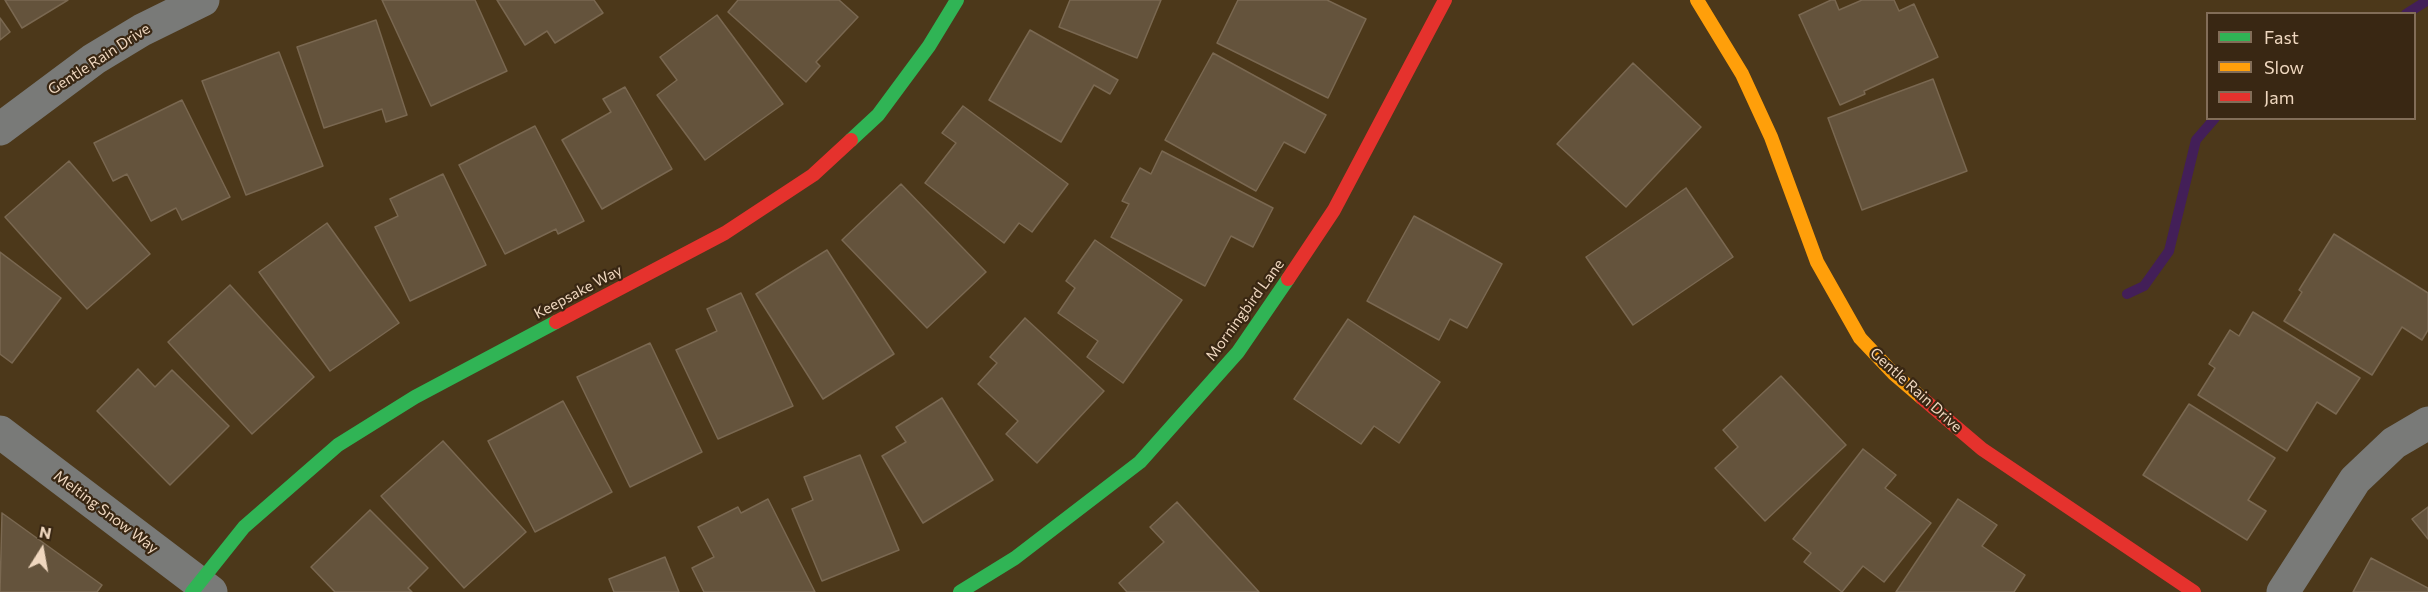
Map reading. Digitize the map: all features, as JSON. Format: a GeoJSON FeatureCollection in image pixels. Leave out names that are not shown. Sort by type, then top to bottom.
{"type":"FeatureCollection","features":[{"type":"Feature","properties":{"kind":"street","name":"Gentle Rain Drive"},"geometry":{"type":"LineString","coordinates":[[0,129],[94,58],[142,30],[203,0]]}},
{"type":"Feature","properties":{"kind":"street","name":"Keepsake Way"},"geometry":{"type":"LineString","coordinates":[[201,589],[244,527],[338,444],[415,397],[725,233],[813,175],[878,115],[929,46],[957,0]]}},
{"type":"Feature","properties":{"kind":"street","name":"Morningbird Lane"},"geometry":{"type":"LineString","coordinates":[[960,592],[1015,558],[1140,462],[1238,352],[1334,210],[1444,0]]}},
{"type":"Feature","properties":{"kind":"street","name":"Gentle Rain Drive"},"geometry":{"type":"LineString","coordinates":[[1697,0],[1742,74],[1771,137],[1817,262],[1860,338],[1894,374],[1982,449],[2194,592]]}},
{"type":"Feature","properties":{"kind":"street"},"geometry":{"type":"LineString","coordinates":[[2283,592],[2355,480],[2394,443],[2428,423]]}},
{"type":"Feature","properties":{"kind":"street","name":"Melting Snow Way"},"geometry":{"type":"LineString","coordinates":[[0,432],[201,589]]}},
{"type":"Feature","properties":{"kind":"building"},"geometry":{"type":"Polygon","coordinates":[[[5,0],[68,0],[22,28],[5,0]]]}},
{"type":"Feature","properties":{"kind":"building"},"geometry":{"type":"Polygon","coordinates":[[[382,0],[475,0],[507,71],[431,106],[382,0]]]}},
{"type":"Feature","properties":{"kind":"building"},"geometry":{"type":"Polygon","coordinates":[[[497,0],[594,0],[603,13],[555,43],[547,31],[525,45],[497,0]]]}},
{"type":"Feature","properties":{"kind":"building"},"geometry":{"type":"Polygon","coordinates":[[[738,0],[839,0],[858,17],[816,62],[820,66],[806,82],[728,12],[738,0]]]}},
{"type":"Feature","properties":{"kind":"building"},"geometry":{"type":"Polygon","coordinates":[[[1070,0],[1161,0],[1137,58],[1059,27],[1070,0]]]}},
{"type":"Feature","properties":{"kind":"building"},"geometry":{"type":"Polygon","coordinates":[[[1238,0],[1327,0],[1366,19],[1328,98],[1217,43],[1238,0]]]}},
{"type":"Feature","properties":{"kind":"building"},"geometry":{"type":"Polygon","coordinates":[[[1835,0],[1839,10],[1862,0],[1894,0],[1899,11],[1914,4],[1938,57],[1864,91],[1865,94],[1840,105],[1799,15],[1835,0]]]}},
{"type":"Feature","properties":{"kind":"building"},"geometry":{"type":"Polygon","coordinates":[[[717,15],[783,104],[705,160],[657,95],[677,80],[660,57],[717,15]]]}},
{"type":"Feature","properties":{"kind":"building"},"geometry":{"type":"Polygon","coordinates":[[[0,18],[10,32],[0,40],[0,18]]]}},
{"type":"Feature","properties":{"kind":"building"},"geometry":{"type":"Polygon","coordinates":[[[376,20],[407,115],[386,122],[382,109],[324,128],[297,47],[376,20]]]}},
{"type":"Feature","properties":{"kind":"building"},"geometry":{"type":"Polygon","coordinates":[[[1030,30],[1118,80],[1110,94],[1094,85],[1061,142],[989,100],[1030,30]]]}},
{"type":"Feature","properties":{"kind":"building"},"geometry":{"type":"Polygon","coordinates":[[[279,52],[323,166],[246,195],[202,81],[279,52]]]}},
{"type":"Feature","properties":{"kind":"building"},"geometry":{"type":"Polygon","coordinates":[[[1213,53],[1326,115],[1305,153],[1284,142],[1256,191],[1165,140],[1213,53]]]}},
{"type":"Feature","properties":{"kind":"building"},"geometry":{"type":"Polygon","coordinates":[[[1633,63],[1701,127],[1626,207],[1557,144],[1633,63]]]}},
{"type":"Feature","properties":{"kind":"building"},"geometry":{"type":"Polygon","coordinates":[[[1933,79],[1967,171],[1862,210],[1828,118],[1933,79]]]}},
{"type":"Feature","properties":{"kind":"building"},"geometry":{"type":"Polygon","coordinates":[[[625,87],[672,169],[602,209],[562,140],[611,112],[603,99],[625,87]]]}},
{"type":"Feature","properties":{"kind":"building"},"geometry":{"type":"Polygon","coordinates":[[[182,100],[230,197],[182,220],[176,208],[151,221],[127,174],[113,181],[94,143],[182,100]]]}},
{"type":"Feature","properties":{"kind":"building"},"geometry":{"type":"Polygon","coordinates":[[[963,106],[1068,184],[1032,232],[1019,223],[1004,243],[925,183],[956,143],[942,133],[963,106]]]}},
{"type":"Feature","properties":{"kind":"building"},"geometry":{"type":"Polygon","coordinates":[[[535,126],[584,221],[558,234],[556,229],[505,254],[459,165],[535,126]]]}},
{"type":"Feature","properties":{"kind":"building"},"geometry":{"type":"Polygon","coordinates":[[[1162,151],[1273,208],[1253,247],[1231,236],[1205,286],[1111,237],[1129,204],[1122,201],[1140,168],[1151,174],[1162,151]]]}},
{"type":"Feature","properties":{"kind":"building"},"geometry":{"type":"Polygon","coordinates":[[[69,161],[150,254],[87,309],[5,217],[69,161]]]}},
{"type":"Feature","properties":{"kind":"building"},"geometry":{"type":"Polygon","coordinates":[[[443,174],[486,265],[410,301],[375,227],[398,216],[390,199],[443,174]]]}},
{"type":"Feature","properties":{"kind":"building"},"geometry":{"type":"Polygon","coordinates":[[[901,184],[986,272],[927,328],[842,240],[901,184]]]}},
{"type":"Feature","properties":{"kind":"building"},"geometry":{"type":"Polygon","coordinates":[[[1686,188],[1733,257],[1633,325],[1586,257],[1686,188]]]}},
{"type":"Feature","properties":{"kind":"building"},"geometry":{"type":"Polygon","coordinates":[[[1414,216],[1502,264],[1467,328],[1450,319],[1439,340],[1367,301],[1414,216]]]}},
{"type":"Feature","properties":{"kind":"building"},"geometry":{"type":"Polygon","coordinates":[[[327,223],[399,323],[330,371],[259,272],[327,223]]]}},
{"type":"Feature","properties":{"kind":"building"},"geometry":{"type":"Polygon","coordinates":[[[2334,234],[2428,293],[2428,330],[2422,340],[2402,327],[2372,375],[2284,321],[2302,292],[2299,290],[2334,234]]]}},
{"type":"Feature","properties":{"kind":"building"},"geometry":{"type":"Polygon","coordinates":[[[1095,240],[1182,300],[1123,383],[1087,357],[1098,341],[1058,313],[1075,288],[1066,281],[1095,240]]]}},
{"type":"Feature","properties":{"kind":"building"},"geometry":{"type":"Polygon","coordinates":[[[827,250],[894,354],[823,399],[756,294],[827,250]]]}},
{"type":"Feature","properties":{"kind":"building"},"geometry":{"type":"Polygon","coordinates":[[[0,252],[61,298],[12,363],[0,354],[0,252]]]}},
{"type":"Feature","properties":{"kind":"building"},"geometry":{"type":"Polygon","coordinates":[[[230,285],[314,377],[252,434],[168,342],[230,285]]]}},
{"type":"Feature","properties":{"kind":"building"},"geometry":{"type":"Polygon","coordinates":[[[741,293],[793,406],[718,439],[676,350],[717,331],[707,309],[741,293]]]}},
{"type":"Feature","properties":{"kind":"building"},"geometry":{"type":"Polygon","coordinates":[[[2253,312],[2360,378],[2336,414],[2317,402],[2287,451],[2198,395],[2215,368],[2209,364],[2230,330],[2239,336],[2253,312]]]}},
{"type":"Feature","properties":{"kind":"building"},"geometry":{"type":"Polygon","coordinates":[[[1025,318],[1104,391],[1037,463],[1006,434],[1018,421],[978,384],[997,363],[990,357],[1025,318]]]}},
{"type":"Feature","properties":{"kind":"building"},"geometry":{"type":"Polygon","coordinates":[[[1348,319],[1440,382],[1399,443],[1374,426],[1361,444],[1294,399],[1348,319]]]}},
{"type":"Feature","properties":{"kind":"building"},"geometry":{"type":"Polygon","coordinates":[[[650,343],[702,452],[630,487],[577,377],[650,343]]]}},
{"type":"Feature","properties":{"kind":"building"},"geometry":{"type":"Polygon","coordinates":[[[138,369],[155,387],[172,370],[229,426],[170,485],[97,411],[138,369]]]}},
{"type":"Feature","properties":{"kind":"building"},"geometry":{"type":"Polygon","coordinates":[[[1781,376],[1846,445],[1765,521],[1715,468],[1738,447],[1723,430],[1781,376]]]}},
{"type":"Feature","properties":{"kind":"building"},"geometry":{"type":"Polygon","coordinates":[[[942,398],[993,480],[923,523],[882,456],[906,442],[896,427],[942,398]]]}},
{"type":"Feature","properties":{"kind":"building"},"geometry":{"type":"Polygon","coordinates":[[[563,401],[612,492],[535,532],[488,441],[563,401]]]}},
{"type":"Feature","properties":{"kind":"building"},"geometry":{"type":"Polygon","coordinates":[[[2189,404],[2275,458],[2248,500],[2266,511],[2247,540],[2143,475],[2189,404]]]}},
{"type":"Feature","properties":{"kind":"building"},"geometry":{"type":"Polygon","coordinates":[[[443,441],[526,532],[464,588],[381,496],[443,441]]]}},
{"type":"Feature","properties":{"kind":"building"},"geometry":{"type":"Polygon","coordinates":[[[1863,449],[1896,475],[1885,488],[1931,523],[1884,582],[1863,566],[1842,592],[1804,562],[1811,553],[1793,539],[1863,449]]]}},
{"type":"Feature","properties":{"kind":"building"},"geometry":{"type":"Polygon","coordinates":[[[860,455],[899,550],[822,581],[792,509],[813,500],[804,477],[860,455]]]}},
{"type":"Feature","properties":{"kind":"building"},"geometry":{"type":"Polygon","coordinates":[[[768,499],[815,592],[704,592],[692,568],[714,557],[698,527],[738,507],[741,513],[768,499]]]}},
{"type":"Feature","properties":{"kind":"building"},"geometry":{"type":"Polygon","coordinates":[[[1958,499],[1997,525],[1982,546],[2025,575],[2014,592],[1896,592],[1958,499]]]}},
{"type":"Feature","properties":{"kind":"building"},"geometry":{"type":"Polygon","coordinates":[[[1177,502],[1259,592],[1127,592],[1119,583],[1164,542],[1150,527],[1177,502]]]}},
{"type":"Feature","properties":{"kind":"building"},"geometry":{"type":"Polygon","coordinates":[[[2428,507],[2428,539],[2412,519],[2428,507]]]}},
{"type":"Feature","properties":{"kind":"building"},"geometry":{"type":"Polygon","coordinates":[[[370,510],[428,568],[408,588],[412,592],[335,592],[311,567],[370,510]]]}},
{"type":"Feature","properties":{"kind":"building"},"geometry":{"type":"Polygon","coordinates":[[[2,513],[102,585],[97,592],[0,592],[2,513]]]}},
{"type":"Feature","properties":{"kind":"building"},"geometry":{"type":"Polygon","coordinates":[[[665,557],[679,592],[614,592],[609,579],[665,557]]]}},
{"type":"Feature","properties":{"kind":"building"},"geometry":{"type":"Polygon","coordinates":[[[2371,558],[2428,588],[2428,592],[2353,592],[2371,558]]]}},
{"type":"Feature","properties":{"kind":"waterway"},"geometry":{"type":"LineString","coordinates":[[2409,12],[2428,0]]}},
{"type":"Feature","properties":{"kind":"waterway"},"geometry":{"type":"LineString","coordinates":[[2127,294],[2144,286],[2169,251],[2196,140],[2213,120]]}},
{"type":"Feature","properties":{"kind":"traffic: fast"},"geometry":{"type":"LineString","coordinates":[[851,140],[878,115],[929,46],[957,0]]}},
{"type":"Feature","properties":{"kind":"traffic: fast"},"geometry":{"type":"LineString","coordinates":[[960,592],[1015,558],[1140,462],[1238,352],[1288,279]]}},
{"type":"Feature","properties":{"kind":"traffic: fast"},"geometry":{"type":"LineString","coordinates":[[192,592],[244,527],[338,445],[415,397],[556,322]]}},
{"type":"Feature","properties":{"kind":"traffic: slow"},"geometry":{"type":"LineString","coordinates":[[1697,0],[1742,74],[1771,137],[1817,262],[1860,338],[1894,374],[1922,398]]}},
{"type":"Feature","properties":{"kind":"traffic: jam"},"geometry":{"type":"LineString","coordinates":[[1288,279],[1334,210],[1445,0]]}},
{"type":"Feature","properties":{"kind":"traffic: jam"},"geometry":{"type":"LineString","coordinates":[[556,322],[725,233],[813,175],[851,140]]}},
{"type":"Feature","properties":{"kind":"traffic: jam"},"geometry":{"type":"LineString","coordinates":[[1922,398],[1982,449],[2194,592]]}}]}
